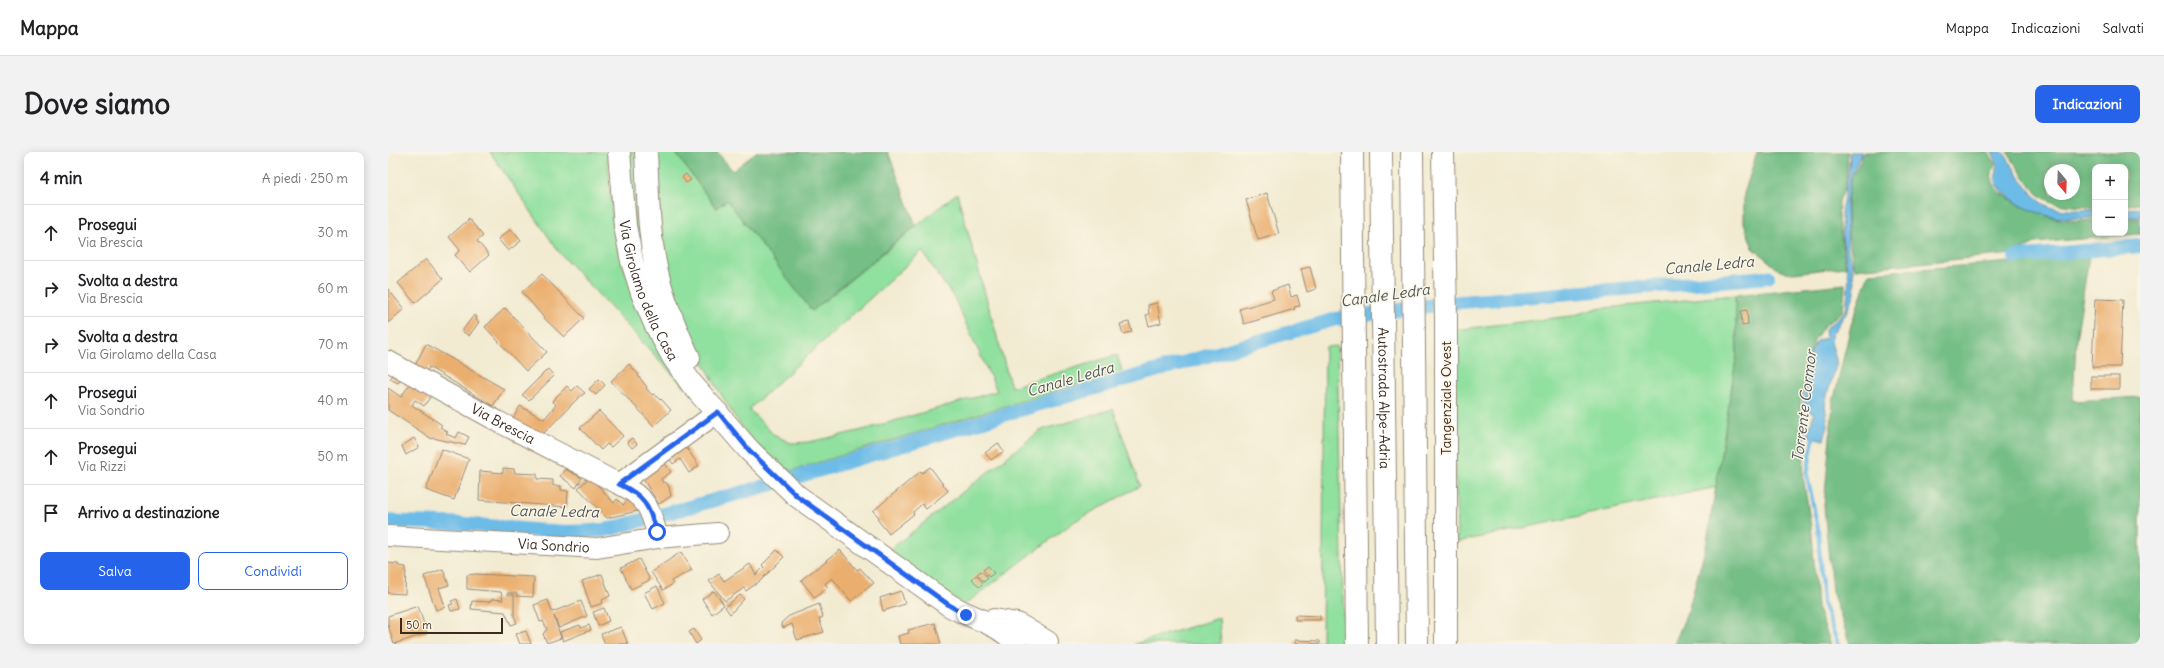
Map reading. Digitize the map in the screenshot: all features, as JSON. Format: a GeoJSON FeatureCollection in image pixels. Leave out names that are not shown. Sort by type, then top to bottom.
{"type":"FeatureCollection","features":[{"type":"Feature","properties":{"kind":"main road","name":"Via Girolamo della Casa"},"geometry":{"type":"LineString","coordinates":[[619,152],[624,226],[632,261],[642,293],[655,324],[673,357],[691,383],[718,412],[749,450],[797,496],[949,605],[976,618]]}},
{"type":"Feature","properties":{"kind":"main road","name":"Via Girolamo della Casa"},"geometry":{"type":"LineString","coordinates":[[646,152],[652,243],[666,306],[690,361],[718,412]]}},
{"type":"Feature","properties":{"kind":"main road"},"geometry":{"type":"LineString","coordinates":[[1336,152],[1340,180],[1341,266],[1353,299]]}},
{"type":"Feature","properties":{"kind":"main road"},"geometry":{"type":"LineString","coordinates":[[1352,152],[1357,644]]}},
{"type":"Feature","properties":{"kind":"main road","name":"Autostrada Alpe-Adria"},"geometry":{"type":"LineString","coordinates":[[1381,152],[1387,644]]}},
{"type":"Feature","properties":{"kind":"main road"},"geometry":{"type":"LineString","coordinates":[[1412,152],[1417,644]]}},
{"type":"Feature","properties":{"kind":"main road","name":"Tangenziale Ovest"},"geometry":{"type":"LineString","coordinates":[[1444,152],[1443,174],[1446,318],[1446,644]]}},
{"type":"Feature","properties":{"kind":"main road"},"geometry":{"type":"LineString","coordinates":[[976,618],[1017,624],[1046,643]]}},
{"type":"Feature","properties":{"kind":"main road"},"geometry":{"type":"LineString","coordinates":[[976,618],[1002,630],[1016,644]]}},
{"type":"Feature","properties":{"kind":"street","name":"Via Brescia"},"geometry":{"type":"LineString","coordinates":[[388,361],[499,422],[638,494],[651,511],[657,535]]}},
{"type":"Feature","properties":{"kind":"street"},"geometry":{"type":"LineString","coordinates":[[619,484],[718,412]]}},
{"type":"Feature","properties":{"kind":"street","name":"Via Sondrio"},"geometry":{"type":"LineString","coordinates":[[388,536],[596,548],[657,535],[718,533]]}},
{"type":"Feature","properties":{"kind":"green space"},"geometry":{"type":"Polygon","coordinates":[[[490,152],[607,152],[614,229],[621,263],[687,390],[559,252],[490,152]]]}},
{"type":"Feature","properties":{"kind":"green space"},"geometry":{"type":"Polygon","coordinates":[[[627,152],[638,152],[650,272],[637,254],[627,152]]]}},
{"type":"Feature","properties":{"kind":"green space"},"geometry":{"type":"Polygon","coordinates":[[[657,152],[675,152],[716,208],[727,200],[812,311],[957,193],[1011,387],[1117,355],[1122,371],[787,472],[756,444],[736,419],[702,360],[683,317],[670,279],[664,248],[657,152]],[[922,251],[749,409],[774,435],[791,443],[809,442],[863,430],[997,391],[954,298],[922,251]]]}},
{"type":"Feature","properties":{"kind":"green space"},"geometry":{"type":"Polygon","coordinates":[[[675,152],[717,152],[733,171],[756,152],[888,152],[916,225],[812,311],[727,200],[716,208],[675,152]]]}},
{"type":"Feature","properties":{"kind":"green space"},"geometry":{"type":"Polygon","coordinates":[[[1757,152],[1848,152],[1845,187],[1839,201],[1838,220],[1846,267],[1793,273],[1780,271],[1753,248],[1744,223],[1744,194],[1757,152]]]}},
{"type":"Feature","properties":{"kind":"green space"},"geometry":{"type":"Polygon","coordinates":[[[1864,152],[1988,152],[1996,164],[1992,175],[1995,185],[2000,192],[2018,204],[2055,218],[2065,220],[2092,220],[2092,236],[2117,236],[2035,243],[2013,254],[1855,269],[1850,248],[1847,210],[1849,187],[1864,152]]]}},
{"type":"Feature","properties":{"kind":"green space"},"geometry":{"type":"Polygon","coordinates":[[[2007,152],[2140,152],[2140,204],[2128,205],[2128,164],[2092,164],[2092,207],[2061,204],[2048,200],[2080,200],[2080,164],[2044,164],[2044,198],[2033,189],[2007,152]]]}},
{"type":"Feature","properties":{"kind":"green space"},"geometry":{"type":"Polygon","coordinates":[[[2128,219],[2140,219],[2140,234],[2128,235],[2128,219]]]}},
{"type":"Feature","properties":{"kind":"green space"},"geometry":{"type":"Polygon","coordinates":[[[2089,256],[2076,340],[2073,401],[2140,397],[2140,644],[1850,644],[1832,591],[1824,506],[1833,403],[1851,325],[1869,273],[2089,256]]]}},
{"type":"Feature","properties":{"kind":"green space"},"geometry":{"type":"Polygon","coordinates":[[[1845,284],[1843,311],[1824,326],[1814,340],[1807,362],[1800,407],[1805,436],[1803,476],[1812,533],[1817,607],[1831,644],[1674,644],[1688,611],[1707,542],[1737,353],[1735,295],[1845,284]]]}},
{"type":"Feature","properties":{"kind":"green space"},"geometry":{"type":"Polygon","coordinates":[[[1735,295],[1737,353],[1717,487],[1457,542],[1453,330],[1571,316],[1595,309],[1735,295]]]}},
{"type":"Feature","properties":{"kind":"green space"},"geometry":{"type":"Polygon","coordinates":[[[1337,346],[1344,644],[1322,644],[1325,347],[1337,346]]]}},
{"type":"Feature","properties":{"kind":"green space"},"geometry":{"type":"Polygon","coordinates":[[[1113,409],[1140,486],[1075,521],[964,605],[887,552],[1041,430],[1113,409]]]}},
{"type":"Feature","properties":{"kind":"green space"},"geometry":{"type":"Polygon","coordinates":[[[1219,618],[1221,644],[1134,644],[1219,618]]]}},
{"type":"Feature","properties":{"kind":"water"},"geometry":{"type":"Polygon","coordinates":[[[1850,152],[1862,152],[1851,176],[1846,205],[1848,252],[1852,263],[1855,293],[1847,312],[1832,334],[1831,342],[1837,363],[1825,406],[1828,425],[1824,440],[1808,436],[1814,413],[1806,411],[1803,406],[1809,362],[1814,346],[1818,340],[1826,338],[1825,329],[1846,311],[1849,278],[1842,237],[1841,212],[1849,169],[1850,152]]]}},
{"type":"Feature","properties":{"kind":"water"},"geometry":{"type":"Polygon","coordinates":[[[1992,152],[2003,152],[2022,181],[2040,201],[2046,205],[2063,210],[2092,210],[2092,218],[2054,217],[2037,213],[2020,204],[2005,193],[1995,180],[1998,165],[1992,152]]]}},
{"type":"Feature","properties":{"kind":"water"},"geometry":{"type":"Polygon","coordinates":[[[2140,208],[2140,217],[2128,218],[2128,209],[2140,208]]]}},
{"type":"Feature","properties":{"kind":"building"},"geometry":{"type":"Polygon","coordinates":[[[686,174],[691,180],[686,183],[682,177],[686,174]]]}},
{"type":"Feature","properties":{"kind":"building"},"geometry":{"type":"Polygon","coordinates":[[[1267,193],[1279,234],[1258,240],[1246,200],[1267,193]]]}},
{"type":"Feature","properties":{"kind":"building"},"geometry":{"type":"Polygon","coordinates":[[[469,219],[483,236],[477,241],[489,255],[470,272],[455,255],[460,250],[449,237],[469,219]]]}},
{"type":"Feature","properties":{"kind":"building"},"geometry":{"type":"Polygon","coordinates":[[[511,229],[521,241],[508,251],[498,239],[511,229]]]}},
{"type":"Feature","properties":{"kind":"building"},"geometry":{"type":"Polygon","coordinates":[[[426,259],[443,279],[415,303],[398,283],[426,259]]]}},
{"type":"Feature","properties":{"kind":"building"},"geometry":{"type":"Polygon","coordinates":[[[1310,267],[1316,289],[1307,292],[1301,269],[1310,267]]]}},
{"type":"Feature","properties":{"kind":"building"},"geometry":{"type":"Polygon","coordinates":[[[542,274],[584,318],[564,337],[546,320],[522,292],[542,274]]]}},
{"type":"Feature","properties":{"kind":"building"},"geometry":{"type":"Polygon","coordinates":[[[1288,285],[1291,297],[1297,295],[1300,306],[1294,307],[1295,309],[1244,324],[1240,309],[1274,299],[1271,291],[1288,285]]]}},
{"type":"Feature","properties":{"kind":"building"},"geometry":{"type":"Polygon","coordinates":[[[388,289],[404,309],[388,323],[388,289]]]}},
{"type":"Feature","properties":{"kind":"building"},"geometry":{"type":"Polygon","coordinates":[[[2095,299],[2123,300],[2120,367],[2092,367],[2095,299]]]}},
{"type":"Feature","properties":{"kind":"building"},"geometry":{"type":"Polygon","coordinates":[[[1157,303],[1161,323],[1149,326],[1146,315],[1149,314],[1148,305],[1157,303]]]}},
{"type":"Feature","properties":{"kind":"building"},"geometry":{"type":"Polygon","coordinates":[[[505,308],[547,352],[526,371],[485,327],[505,308]]]}},
{"type":"Feature","properties":{"kind":"building"},"geometry":{"type":"Polygon","coordinates":[[[1747,310],[1748,325],[1742,326],[1741,311],[1747,310]]]}},
{"type":"Feature","properties":{"kind":"building"},"geometry":{"type":"Polygon","coordinates":[[[474,315],[477,317],[476,320],[479,322],[469,336],[462,331],[474,315]]]}},
{"type":"Feature","properties":{"kind":"building"},"geometry":{"type":"Polygon","coordinates":[[[1129,322],[1132,332],[1123,334],[1120,324],[1129,322]]]}},
{"type":"Feature","properties":{"kind":"building"},"geometry":{"type":"Polygon","coordinates":[[[426,344],[504,389],[493,406],[429,367],[426,374],[414,367],[426,344]]]}},
{"type":"Feature","properties":{"kind":"building"},"geometry":{"type":"Polygon","coordinates":[[[629,364],[639,375],[638,376],[652,395],[654,394],[660,400],[661,399],[671,410],[654,426],[611,381],[629,364]]]}},
{"type":"Feature","properties":{"kind":"building"},"geometry":{"type":"Polygon","coordinates":[[[548,369],[554,376],[529,400],[522,395],[548,369]]]}},
{"type":"Feature","properties":{"kind":"building"},"geometry":{"type":"Polygon","coordinates":[[[395,372],[403,376],[398,383],[390,379],[395,372]]]}},
{"type":"Feature","properties":{"kind":"building"},"geometry":{"type":"Polygon","coordinates":[[[2091,376],[2119,376],[2119,389],[2091,389],[2091,376]]]}},
{"type":"Feature","properties":{"kind":"building"},"geometry":{"type":"Polygon","coordinates":[[[599,379],[605,385],[596,395],[589,389],[599,379]]]}},
{"type":"Feature","properties":{"kind":"building"},"geometry":{"type":"Polygon","coordinates":[[[412,381],[431,396],[424,406],[415,400],[412,405],[442,425],[440,427],[448,432],[446,434],[456,438],[459,432],[469,437],[465,445],[432,439],[388,410],[388,388],[401,397],[412,381]]]}},
{"type":"Feature","properties":{"kind":"building"},"geometry":{"type":"Polygon","coordinates":[[[567,386],[572,391],[577,386],[585,393],[578,398],[541,436],[512,420],[520,406],[544,419],[556,405],[552,401],[567,386]]]}},
{"type":"Feature","properties":{"kind":"building"},"geometry":{"type":"Polygon","coordinates":[[[599,411],[623,436],[611,447],[607,444],[601,450],[580,428],[599,411]]]}},
{"type":"Feature","properties":{"kind":"building"},"geometry":{"type":"Polygon","coordinates":[[[414,438],[419,447],[406,455],[402,446],[414,438]]]}},
{"type":"Feature","properties":{"kind":"building"},"geometry":{"type":"Polygon","coordinates":[[[632,438],[637,444],[632,448],[627,442],[632,438]]]}},
{"type":"Feature","properties":{"kind":"building"},"geometry":{"type":"Polygon","coordinates":[[[998,443],[1004,451],[991,460],[985,453],[998,443]]]}},
{"type":"Feature","properties":{"kind":"building"},"geometry":{"type":"Polygon","coordinates":[[[684,444],[699,466],[689,473],[680,459],[673,464],[667,455],[684,444]]]}},
{"type":"Feature","properties":{"kind":"building"},"geometry":{"type":"Polygon","coordinates":[[[441,449],[469,459],[454,500],[426,490],[441,449]]]}},
{"type":"Feature","properties":{"kind":"building"},"geometry":{"type":"Polygon","coordinates":[[[663,461],[671,472],[661,479],[663,483],[666,482],[669,487],[671,496],[659,504],[641,476],[663,461]]]}},
{"type":"Feature","properties":{"kind":"building"},"geometry":{"type":"Polygon","coordinates":[[[930,467],[948,491],[926,509],[922,504],[913,512],[914,514],[889,534],[877,519],[879,517],[873,511],[921,471],[922,473],[930,467]]]}},
{"type":"Feature","properties":{"kind":"building"},"geometry":{"type":"Polygon","coordinates":[[[503,468],[514,469],[515,473],[537,474],[537,479],[553,480],[553,486],[561,486],[561,490],[568,491],[567,507],[479,500],[480,471],[503,473],[503,468]]]}},
{"type":"Feature","properties":{"kind":"building"},"geometry":{"type":"Polygon","coordinates":[[[565,469],[582,478],[576,488],[560,476],[565,469]]]}},
{"type":"Feature","properties":{"kind":"building"},"geometry":{"type":"Polygon","coordinates":[[[590,477],[614,503],[617,499],[623,505],[629,498],[642,510],[607,518],[578,488],[590,477]]]}},
{"type":"Feature","properties":{"kind":"building"},"geometry":{"type":"Polygon","coordinates":[[[777,550],[784,557],[760,581],[746,591],[744,588],[725,601],[709,581],[719,574],[724,581],[750,564],[756,575],[764,567],[762,565],[777,550]]]}},
{"type":"Feature","properties":{"kind":"building"},"geometry":{"type":"Polygon","coordinates":[[[840,550],[857,570],[860,568],[874,583],[851,601],[832,578],[825,584],[828,587],[815,598],[801,580],[840,550]]]}},
{"type":"Feature","properties":{"kind":"building"},"geometry":{"type":"Polygon","coordinates":[[[681,552],[692,570],[671,581],[673,584],[663,590],[651,572],[681,552]]]}},
{"type":"Feature","properties":{"kind":"building"},"geometry":{"type":"Polygon","coordinates":[[[639,559],[650,580],[631,589],[621,568],[639,559]]]}},
{"type":"Feature","properties":{"kind":"building"},"geometry":{"type":"Polygon","coordinates":[[[388,563],[406,567],[405,594],[388,593],[388,563]]]}},
{"type":"Feature","properties":{"kind":"building"},"geometry":{"type":"Polygon","coordinates":[[[988,566],[994,573],[989,577],[983,570],[988,566]]]}},
{"type":"Feature","properties":{"kind":"building"},"geometry":{"type":"Polygon","coordinates":[[[443,569],[449,585],[439,588],[445,607],[436,610],[424,576],[443,569]]]}},
{"type":"Feature","properties":{"kind":"building"},"geometry":{"type":"Polygon","coordinates":[[[981,571],[988,578],[984,582],[977,574],[981,571]]]}},
{"type":"Feature","properties":{"kind":"building"},"geometry":{"type":"Polygon","coordinates":[[[476,574],[534,577],[533,597],[516,596],[517,593],[507,593],[508,595],[514,595],[514,616],[517,623],[511,625],[505,612],[471,609],[472,601],[489,602],[493,599],[503,600],[501,592],[467,589],[467,575],[476,574]]]}},
{"type":"Feature","properties":{"kind":"building"},"geometry":{"type":"Polygon","coordinates":[[[602,574],[610,596],[602,600],[603,603],[591,607],[582,581],[602,574]]]}},
{"type":"Feature","properties":{"kind":"building"},"geometry":{"type":"Polygon","coordinates":[[[976,575],[983,583],[979,587],[972,579],[976,575]]]}},
{"type":"Feature","properties":{"kind":"building"},"geometry":{"type":"Polygon","coordinates":[[[657,586],[665,603],[653,609],[644,593],[657,586]]]}},
{"type":"Feature","properties":{"kind":"building"},"geometry":{"type":"Polygon","coordinates":[[[714,591],[724,605],[712,614],[702,599],[714,591]]]}},
{"type":"Feature","properties":{"kind":"building"},"geometry":{"type":"Polygon","coordinates":[[[901,591],[905,604],[883,611],[880,598],[901,591]]]}},
{"type":"Feature","properties":{"kind":"building"},"geometry":{"type":"Polygon","coordinates":[[[740,595],[744,599],[730,614],[725,607],[740,595]]]}},
{"type":"Feature","properties":{"kind":"building"},"geometry":{"type":"Polygon","coordinates":[[[457,599],[460,609],[451,611],[449,605],[453,604],[451,601],[457,599]]]}},
{"type":"Feature","properties":{"kind":"building"},"geometry":{"type":"Polygon","coordinates":[[[548,600],[552,612],[581,601],[587,616],[559,628],[554,616],[561,638],[547,643],[543,634],[547,629],[543,621],[540,622],[534,605],[548,600]]]}},
{"type":"Feature","properties":{"kind":"building"},"geometry":{"type":"Polygon","coordinates":[[[819,604],[823,617],[819,619],[824,632],[797,640],[792,624],[783,628],[781,623],[789,616],[819,604]]]}},
{"type":"Feature","properties":{"kind":"building"},"geometry":{"type":"Polygon","coordinates":[[[418,606],[427,633],[394,644],[388,625],[388,616],[418,606]]]}},
{"type":"Feature","properties":{"kind":"building"},"geometry":{"type":"Polygon","coordinates":[[[604,608],[609,621],[598,626],[593,612],[604,608]]]}},
{"type":"Feature","properties":{"kind":"building"},"geometry":{"type":"Polygon","coordinates":[[[1295,615],[1320,616],[1320,620],[1295,620],[1295,615]]]}},
{"type":"Feature","properties":{"kind":"building"},"geometry":{"type":"Polygon","coordinates":[[[935,623],[941,644],[900,644],[898,636],[909,633],[908,630],[935,623]]]}},
{"type":"Feature","properties":{"kind":"building"},"geometry":{"type":"Polygon","coordinates":[[[580,625],[581,628],[589,625],[591,630],[563,641],[560,632],[580,625]]]}},
{"type":"Feature","properties":{"kind":"building"},"geometry":{"type":"Polygon","coordinates":[[[621,627],[628,644],[605,644],[601,634],[621,627]]]}},
{"type":"Feature","properties":{"kind":"building"},"geometry":{"type":"Polygon","coordinates":[[[694,629],[701,640],[696,644],[689,632],[694,629]]]}},
{"type":"Feature","properties":{"kind":"building"},"geometry":{"type":"Polygon","coordinates":[[[526,631],[531,644],[520,644],[516,634],[526,631]]]}},
{"type":"Feature","properties":{"kind":"building"},"geometry":{"type":"Polygon","coordinates":[[[1295,640],[1320,641],[1320,644],[1295,644],[1295,640]]]}},
{"type":"Feature","properties":{"kind":"waterway","name":"Canale Ledra"},"geometry":{"type":"LineString","coordinates":[[2015,257],[2140,246]]}},
{"type":"Feature","properties":{"kind":"waterway","name":"Canale Ledra"},"geometry":{"type":"LineString","coordinates":[[388,521],[465,524],[560,532],[610,529],[787,480],[1050,401],[1336,319],[1449,303],[1768,277]]}},
{"type":"Feature","properties":{"kind":"waterway","name":"Torrente Cormor"},"geometry":{"type":"LineString","coordinates":[[1814,433],[1807,475],[1818,529],[1823,603],[1838,644]]}},
{"type":"Feature","properties":{"kind":"route"},"geometry":{"type":"LineString","coordinates":[[657,532],[651,511],[644,501],[638,494],[619,484],[718,412],[749,450],[797,496],[949,605],[966,615]]}}]}
